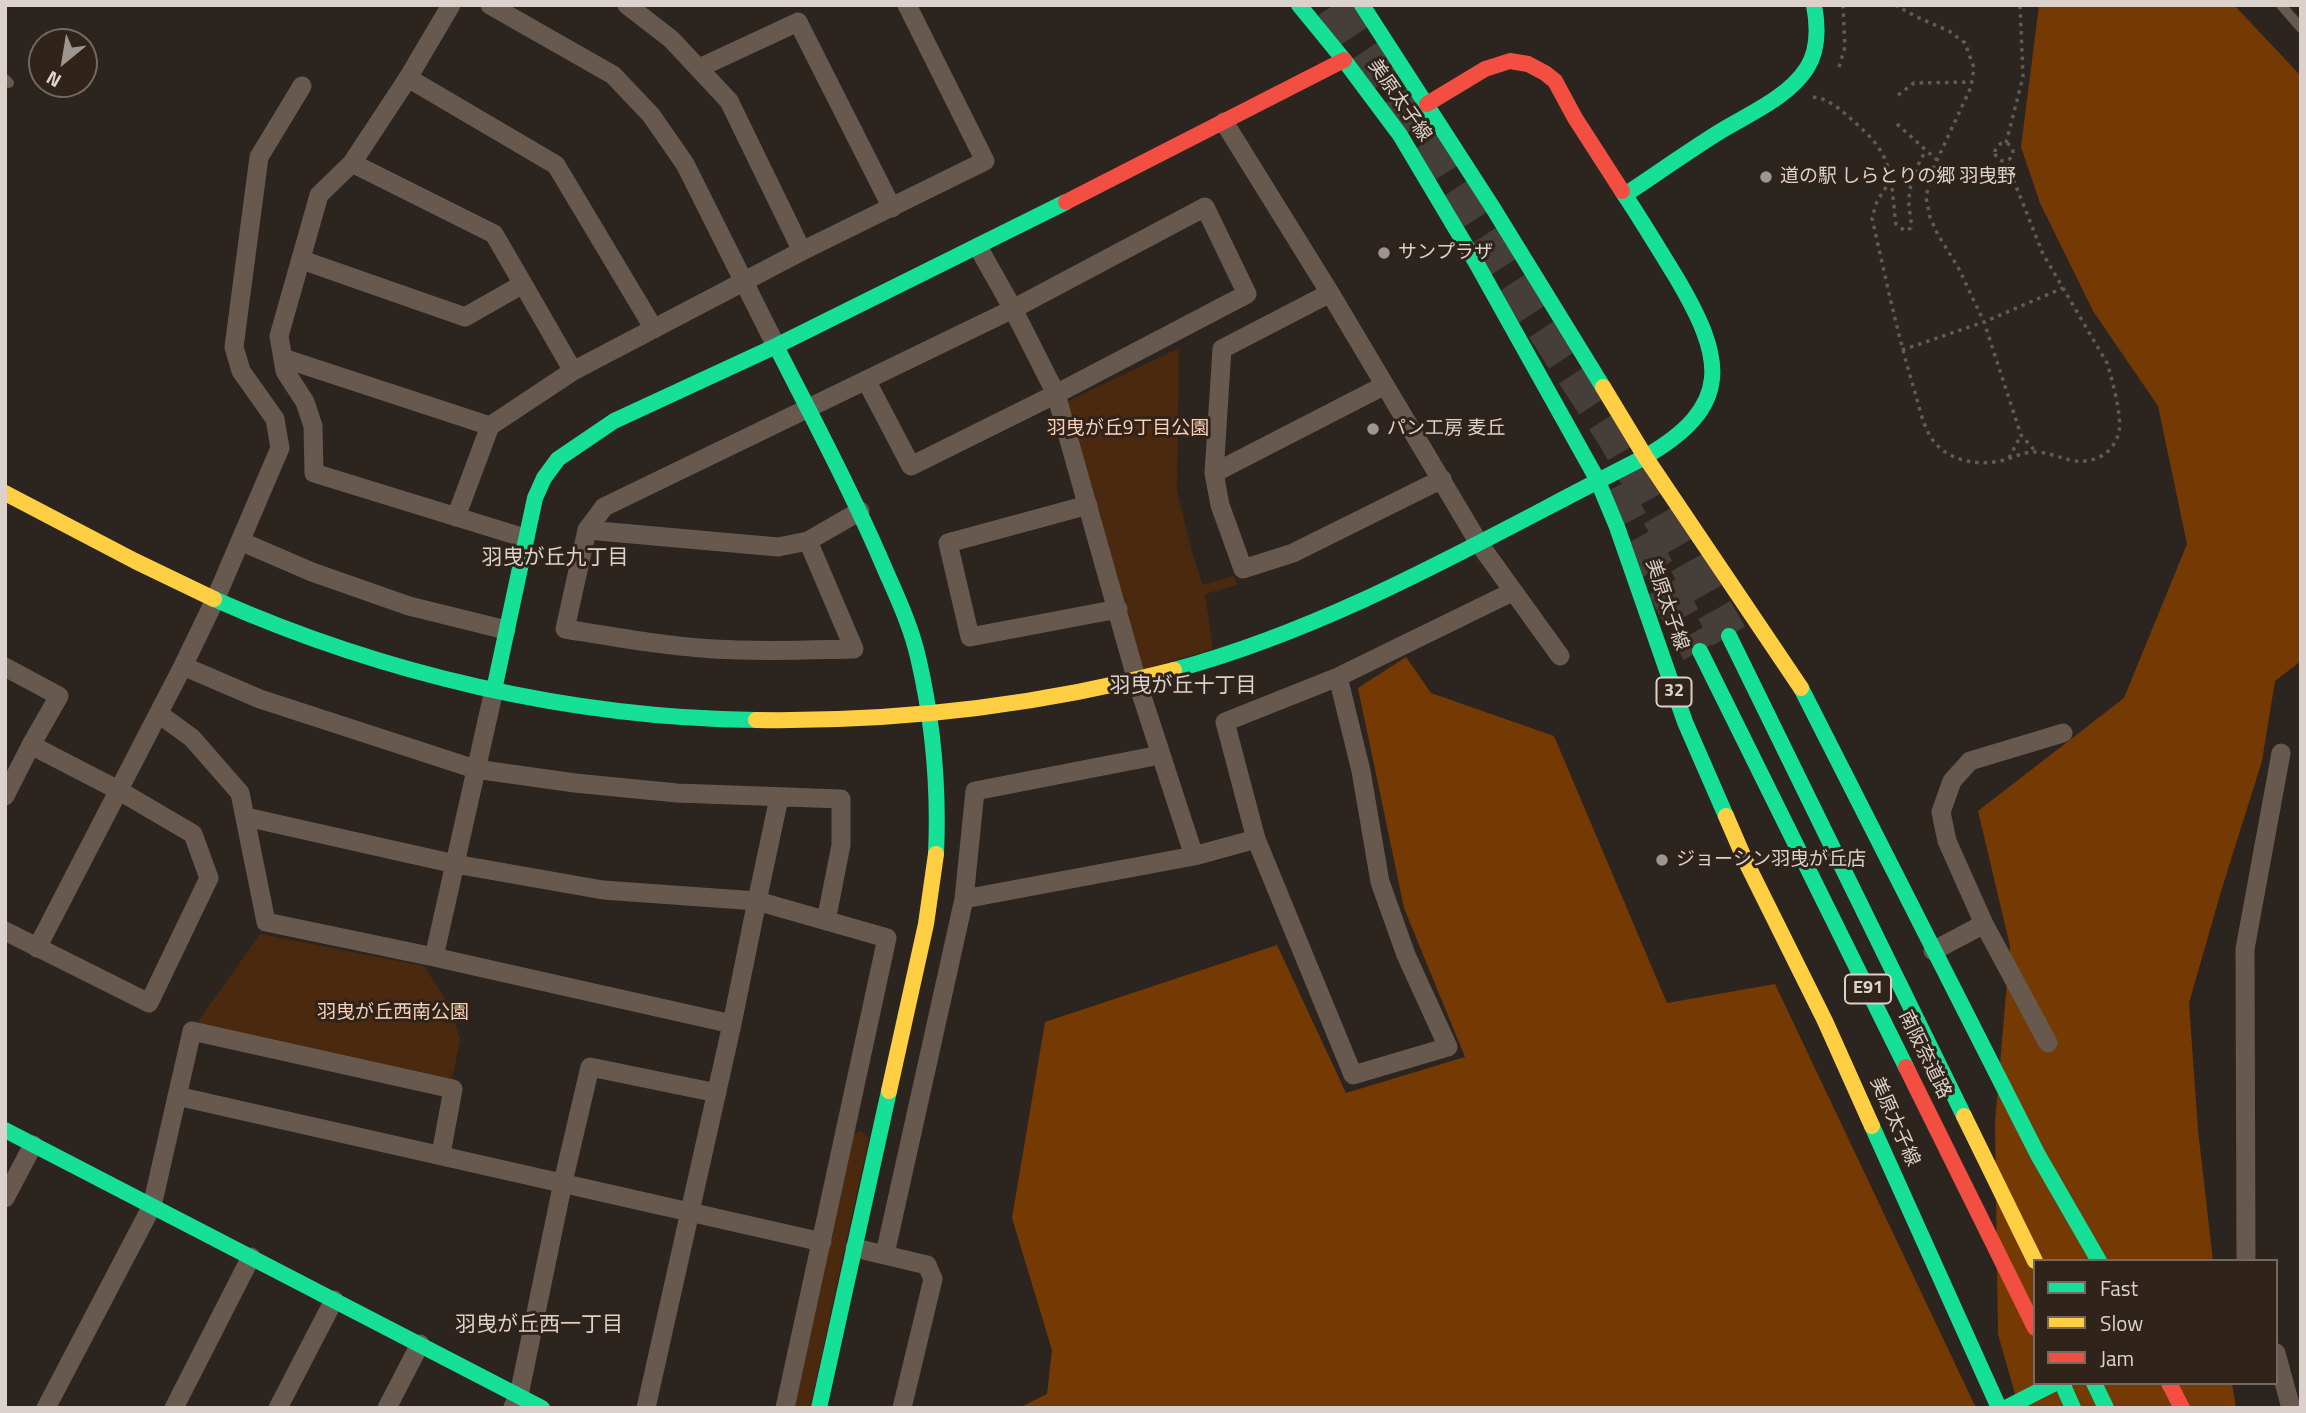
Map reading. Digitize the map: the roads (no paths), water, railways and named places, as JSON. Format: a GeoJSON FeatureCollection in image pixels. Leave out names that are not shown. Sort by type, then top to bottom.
{"type":"FeatureCollection","features":[{"type":"Feature","properties":{"kind":"main road","name":"美原太子線"},"geometry":{"type":"LineString","coordinates":[[1299,5],[1345,60],[1408,147],[1597,479],[1617,527],[1690,735],[1745,860],[1825,1021],[1999,1408]]}},
{"type":"Feature","properties":{"kind":"main road","name":"美原太子線"},"geometry":{"type":"LineString","coordinates":[[1362,5],[1493,208],[1646,458],[1804,692],[2038,1155],[2098,1259]]}},
{"type":"Feature","properties":{"kind":"main road"},"geometry":{"type":"LineString","coordinates":[[1626,194],[1786,90],[1806,69],[1815,52],[1817,35],[1814,5]]}},
{"type":"Feature","properties":{"kind":"main road"},"geometry":{"type":"LineString","coordinates":[[494,690],[535,498],[544,478],[558,459],[614,421],[776,346],[978,247],[1345,60]]}},
{"type":"Feature","properties":{"kind":"main road"},"geometry":{"type":"LineString","coordinates":[[6,495],[110,550],[215,600],[328,644],[494,690],[598,709],[740,721],[872,720],[997,707],[1137,681],[1229,654],[1349,608],[1480,545],[1597,479],[1646,458],[1697,416],[1711,385],[1714,363],[1705,326],[1626,194],[1569,109],[1550,75],[1521,61],[1496,63],[1427,104]]}},
{"type":"Feature","properties":{"kind":"main road"},"geometry":{"type":"LineString","coordinates":[[776,346],[860,511],[907,621],[918,656],[929,715],[937,802],[936,856],[926,924],[819,1408]]}},
{"type":"Feature","properties":{"kind":"main road","name":"南阪奈道路"},"geometry":{"type":"LineString","coordinates":[[1729,636],[2034,1259]]}},
{"type":"Feature","properties":{"kind":"main road","name":"南阪奈道路"},"geometry":{"type":"LineString","coordinates":[[1700,651],[2033,1324]]}},
{"type":"Feature","properties":{"kind":"main road"},"geometry":{"type":"LineString","coordinates":[[5,1130],[420,1344],[516,1402],[542,1408]]}},
{"type":"Feature","properties":{"kind":"main road"},"geometry":{"type":"LineString","coordinates":[[2006,1408],[2051,1385]]}},
{"type":"Feature","properties":{"kind":"main road"},"geometry":{"type":"LineString","coordinates":[[2063,1385],[2073,1408]]}},
{"type":"Feature","properties":{"kind":"main road"},"geometry":{"type":"LineString","coordinates":[[2095,1385],[2106,1408]]}},
{"type":"Feature","properties":{"kind":"main road"},"geometry":{"type":"LineString","coordinates":[[2170,1385],[2182,1408]]}},
{"type":"Feature","properties":{"kind":"street"},"geometry":{"type":"LineString","coordinates":[[451,5],[408,78],[352,163],[319,195],[279,336],[285,371],[305,402],[313,426],[314,473],[525,538]]}},
{"type":"Feature","properties":{"kind":"street"},"geometry":{"type":"LineString","coordinates":[[490,5],[613,75],[651,115],[685,163],[776,346]]}},
{"type":"Feature","properties":{"kind":"street"},"geometry":{"type":"LineString","coordinates":[[627,5],[671,39],[729,101],[802,251]]}},
{"type":"Feature","properties":{"kind":"street"},"geometry":{"type":"LineString","coordinates":[[456,517],[490,426],[573,371],[802,251],[985,161],[907,5]]}},
{"type":"Feature","properties":{"kind":"street"},"geometry":{"type":"LineString","coordinates":[[699,68],[798,22],[892,208]]}},
{"type":"Feature","properties":{"kind":"street"},"geometry":{"type":"LineString","coordinates":[[408,78],[556,164],[654,329]]}},
{"type":"Feature","properties":{"kind":"street"},"geometry":{"type":"LineString","coordinates":[[37,948],[183,666],[215,600],[280,448],[275,419],[241,371],[234,347],[259,157],[302,86]]}},
{"type":"Feature","properties":{"kind":"street"},"geometry":{"type":"LineString","coordinates":[[1224,122],[1330,293],[1480,545],[1560,656]]}},
{"type":"Feature","properties":{"kind":"street"},"geometry":{"type":"LineString","coordinates":[[352,163],[494,234],[573,371]]}},
{"type":"Feature","properties":{"kind":"street"},"geometry":{"type":"LineString","coordinates":[[808,541],[854,649],[712,649],[565,629],[587,530],[604,507],[808,408],[1013,309],[1205,207],[1247,294],[911,466],[866,380]]}},
{"type":"Feature","properties":{"kind":"street"},"geometry":{"type":"LineString","coordinates":[[978,247],[1056,394],[1137,681],[1194,856]]}},
{"type":"Feature","properties":{"kind":"street"},"geometry":{"type":"LineString","coordinates":[[302,260],[465,317],[523,284]]}},
{"type":"Feature","properties":{"kind":"street"},"geometry":{"type":"LineString","coordinates":[[1330,293],[1222,349],[1214,473],[1220,505],[1243,569],[1293,553],[1442,480]]}},
{"type":"Feature","properties":{"kind":"street"},"geometry":{"type":"LineString","coordinates":[[283,358],[490,426]]}},
{"type":"Feature","properties":{"kind":"street"},"geometry":{"type":"LineString","coordinates":[[1214,473],[1385,385]]}},
{"type":"Feature","properties":{"kind":"street"},"geometry":{"type":"LineString","coordinates":[[1088,505],[948,543],[970,636],[1118,609]]}},
{"type":"Feature","properties":{"kind":"street"},"geometry":{"type":"LineString","coordinates":[[587,530],[778,547],[808,541],[860,511]]}},
{"type":"Feature","properties":{"kind":"street"},"geometry":{"type":"LineString","coordinates":[[240,541],[312,572],[409,606],[506,630]]}},
{"type":"Feature","properties":{"kind":"street"},"geometry":{"type":"LineString","coordinates":[[1338,677],[1361,771],[1380,882],[1406,955],[1448,1047],[1353,1075],[1256,839],[1225,722],[1338,677],[1512,592]]}},
{"type":"Feature","properties":{"kind":"street"},"geometry":{"type":"LineString","coordinates":[[183,666],[260,699],[475,769],[575,783],[677,793],[841,799],[841,845],[826,921]]}},
{"type":"Feature","properties":{"kind":"street"},"geometry":{"type":"LineString","coordinates":[[5,667],[59,695],[5,796]]}},
{"type":"Feature","properties":{"kind":"street"},"geometry":{"type":"LineString","coordinates":[[434,957],[494,690]]}},
{"type":"Feature","properties":{"kind":"street"},"geometry":{"type":"LineString","coordinates":[[159,714],[192,738],[240,793],[266,922],[732,1024]]}},
{"type":"Feature","properties":{"kind":"street"},"geometry":{"type":"LineString","coordinates":[[2048,1043],[1983,924],[1947,841],[1941,812],[1952,781],[1970,761],[2063,733]]}},
{"type":"Feature","properties":{"kind":"street"},"geometry":{"type":"LineString","coordinates":[[5,931],[149,1003],[209,877],[193,834],[118,790],[32,745]]}},
{"type":"Feature","properties":{"kind":"street"},"geometry":{"type":"LineString","coordinates":[[2246,1259],[2245,949],[2281,753]]}},
{"type":"Feature","properties":{"kind":"street"},"geometry":{"type":"LineString","coordinates":[[885,1254],[964,900],[975,792],[1160,755]]}},
{"type":"Feature","properties":{"kind":"street"},"geometry":{"type":"LineString","coordinates":[[646,1408],[717,1093],[779,798]]}},
{"type":"Feature","properties":{"kind":"street"},"geometry":{"type":"LineString","coordinates":[[246,817],[455,864],[603,890],[757,901],[887,938],[785,1408]]}},
{"type":"Feature","properties":{"kind":"street"},"geometry":{"type":"LineString","coordinates":[[964,900],[1194,856],[1256,839]]}},
{"type":"Feature","properties":{"kind":"street"},"geometry":{"type":"LineString","coordinates":[[1933,951],[1983,924]]}},
{"type":"Feature","properties":{"kind":"street"},"geometry":{"type":"LineString","coordinates":[[46,1408],[152,1206],[192,1031],[453,1089],[441,1154]]}},
{"type":"Feature","properties":{"kind":"street"},"geometry":{"type":"LineString","coordinates":[[516,1402],[590,1067],[717,1093]]}},
{"type":"Feature","properties":{"kind":"street"},"geometry":{"type":"LineString","coordinates":[[177,1096],[822,1242]]}},
{"type":"Feature","properties":{"kind":"street"},"geometry":{"type":"LineString","coordinates":[[848,1122],[880,1131]]}},
{"type":"Feature","properties":{"kind":"street"},"geometry":{"type":"LineString","coordinates":[[5,1198],[33,1145]]}},
{"type":"Feature","properties":{"kind":"street"},"geometry":{"type":"LineString","coordinates":[[855,1248],[927,1265],[933,1279],[902,1408]]}},
{"type":"Feature","properties":{"kind":"street"},"geometry":{"type":"LineString","coordinates":[[174,1408],[251,1257]]}},
{"type":"Feature","properties":{"kind":"street"},"geometry":{"type":"LineString","coordinates":[[278,1408],[334,1300]]}},
{"type":"Feature","properties":{"kind":"street"},"geometry":{"type":"LineString","coordinates":[[387,1408],[420,1344]]}},
{"type":"Feature","properties":{"kind":"street"},"geometry":{"type":"LineString","coordinates":[[2278,1360],[2291,1408]]}},
{"type":"Feature","properties":{"kind":"lane"},"geometry":{"type":"LineString","coordinates":[[2280,5],[2301,28]]}},
{"type":"Feature","properties":{"kind":"tunnel"},"geometry":{"type":"LineString","coordinates":[[1334,5],[1616,437],[1729,636]]}},
{"type":"Feature","properties":{"kind":"tunnel"},"geometry":{"type":"LineString","coordinates":[[1612,489],[1700,651]]}},
{"type":"Feature","properties":{"kind":"place","name":"道の駅 しらとりの郷 羽曳野"},"geometry":{"type":"Point","coordinates":[1766,177]}},
{"type":"Feature","properties":{"kind":"place","name":"サンプラザ"},"geometry":{"type":"Point","coordinates":[1384,253]}},
{"type":"Feature","properties":{"kind":"place","name":"パン工房 麦丘"},"geometry":{"type":"Point","coordinates":[1373,429]}},
{"type":"Feature","properties":{"kind":"place","name":"ジョーシン羽曳が丘店"},"geometry":{"type":"Point","coordinates":[1662,860]}},
{"type":"Feature","properties":{"kind":"district","name":"羽曳が丘九丁目"},"geometry":{"type":"Point","coordinates":[555,559]}},
{"type":"Feature","properties":{"kind":"district","name":"羽曳が丘十丁目"},"geometry":{"type":"Point","coordinates":[1183,687]}},
{"type":"Feature","properties":{"kind":"district","name":"羽曳が丘西一丁目"},"geometry":{"type":"Point","coordinates":[539,1326]}},
{"type":"Feature","properties":{"kind":"park label","name":"羽曳が丘9丁目公園"},"geometry":{"type":"Point","coordinates":[1128,429]}},
{"type":"Feature","properties":{"kind":"park label","name":"羽曳が丘西南公園"},"geometry":{"type":"Point","coordinates":[393,1013]}}]}
